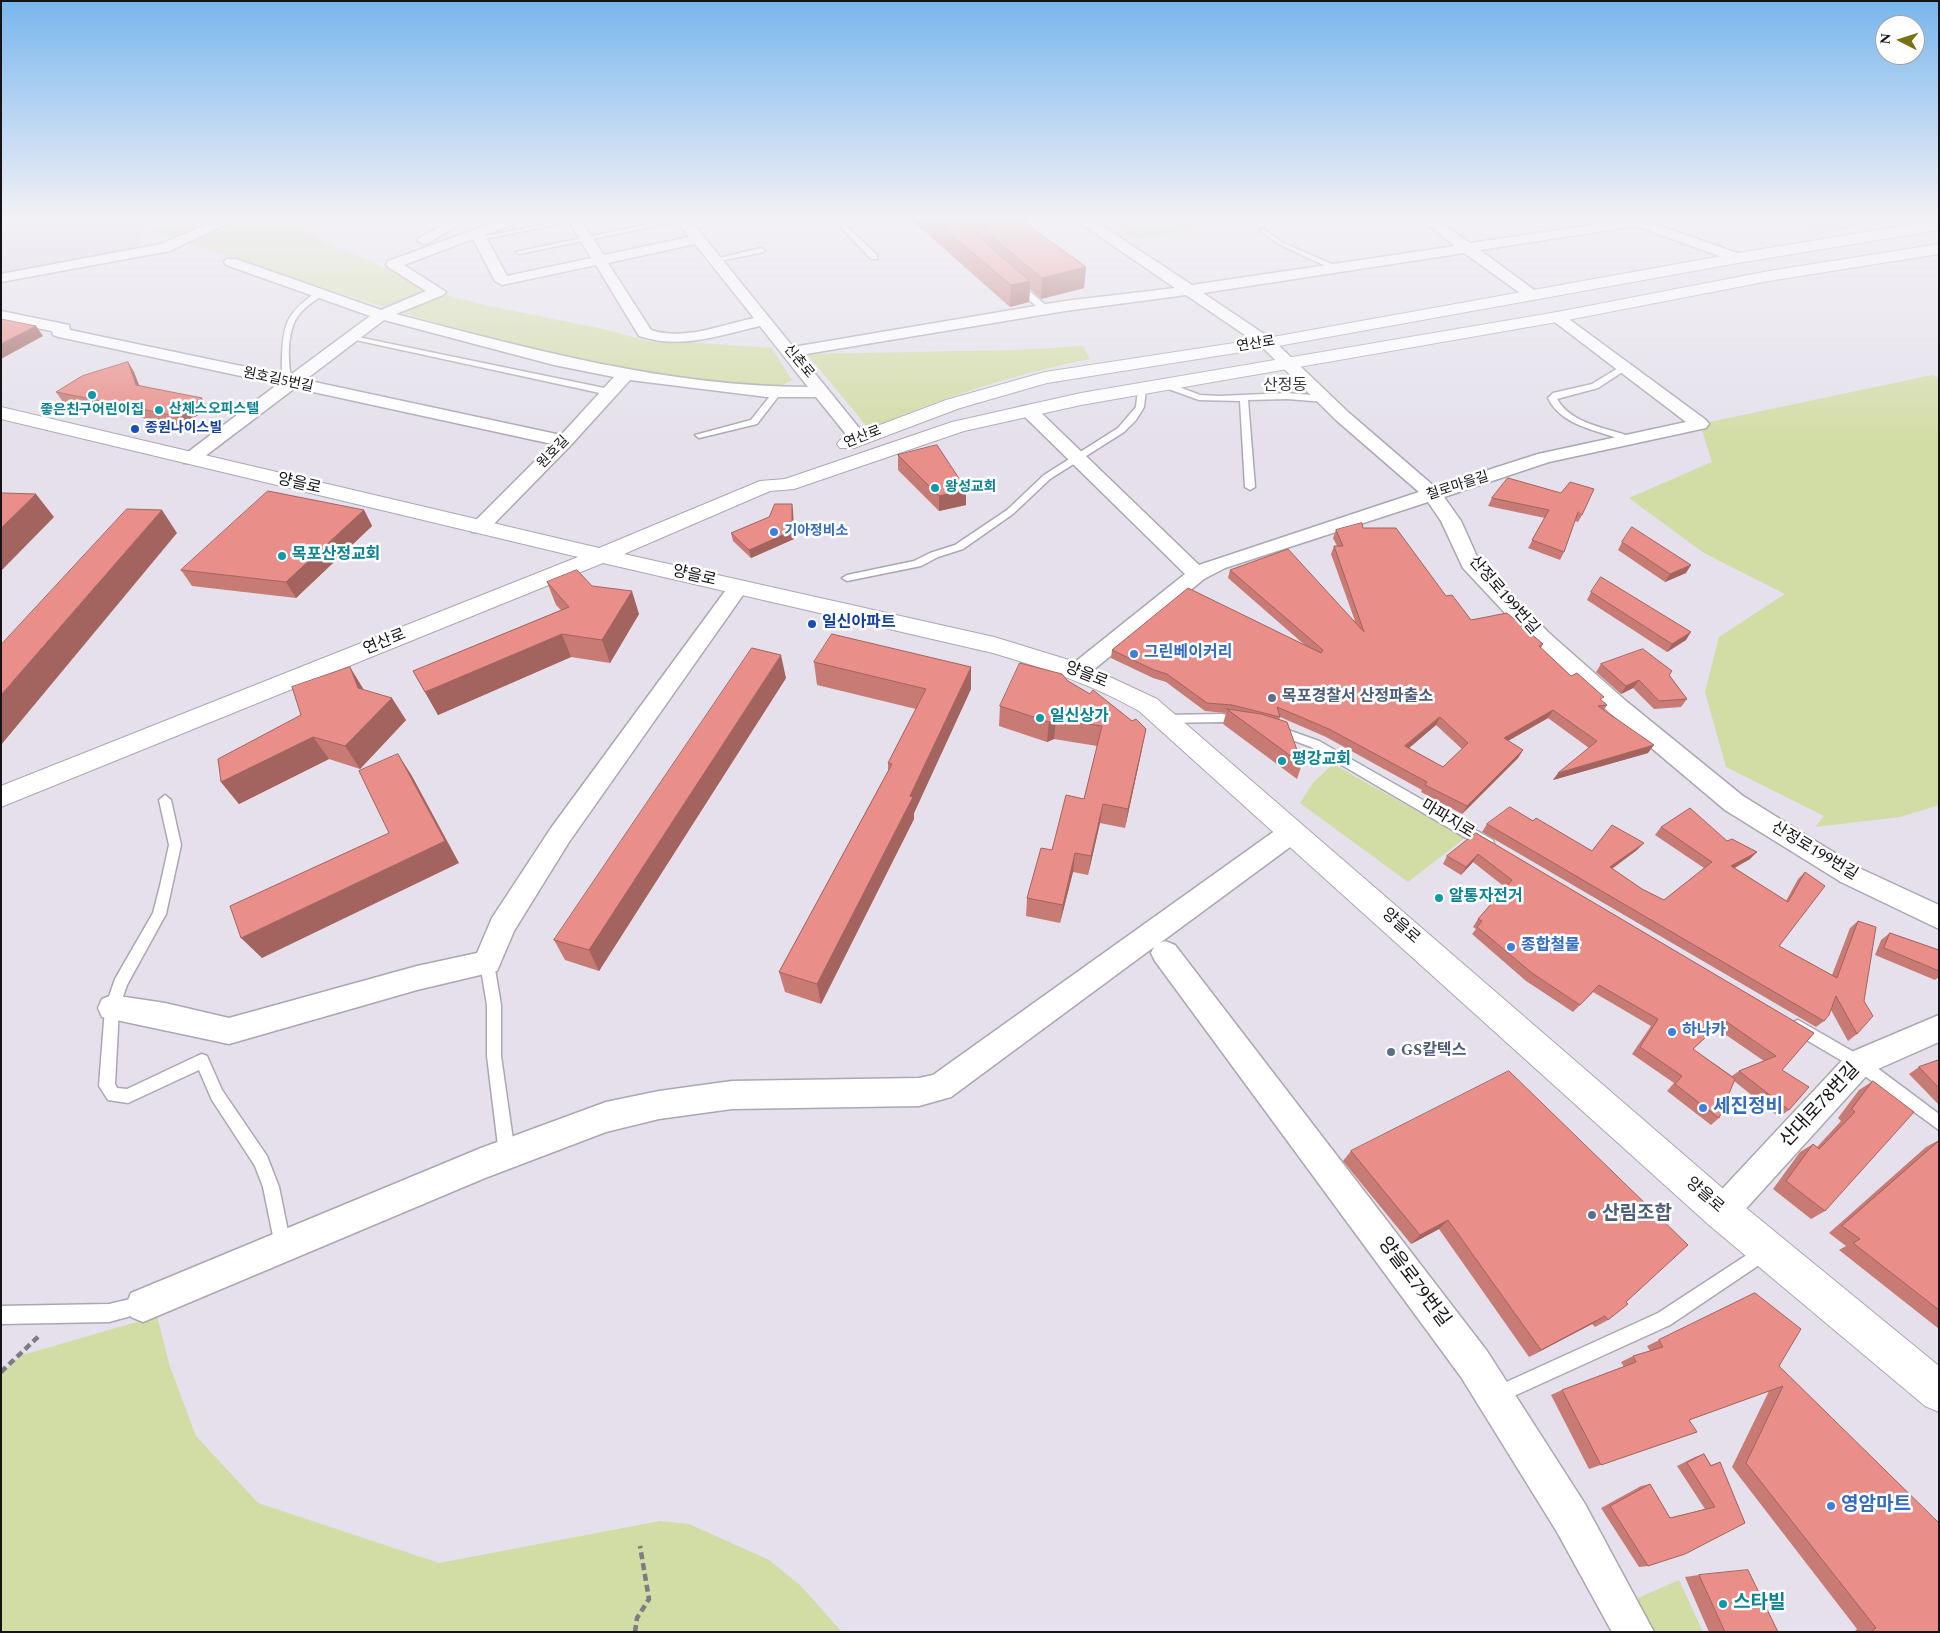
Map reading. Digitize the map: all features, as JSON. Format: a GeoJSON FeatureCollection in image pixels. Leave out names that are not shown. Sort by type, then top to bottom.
{"type":"FeatureCollection","features":[{"type":"Feature","properties":{"kind":"street"},"geometry":{"type":"LineString","coordinates":[[311,292],[381,316],[554,360],[626,374],[777,393],[823,392]]}},
{"type":"Feature","properties":{"kind":"street"},"geometry":{"type":"LineString","coordinates":[[190,459],[288,383],[381,316],[438,292]]}},
{"type":"Feature","properties":{"kind":"street"},"geometry":{"type":"LineString","coordinates":[[620,292],[645,333],[656,338],[676,339],[764,321]]}},
{"type":"Feature","properties":{"kind":"street","name":"신촌로"},"geometry":{"type":"LineString","coordinates":[[741,292],[860,439]]}},
{"type":"Feature","properties":{"kind":"street"},"geometry":{"type":"LineString","coordinates":[[790,352],[1045,309],[1174,292]]}},
{"type":"Feature","properties":{"kind":"street","name":"산정로199번길"},"geometry":{"type":"LineString","coordinates":[[1194,292],[1267,343],[1394,464],[1433,495],[1451,520],[1470,564],[1541,638],[1632,719],[1734,803],[1850,875],[1939,918]]}},
{"type":"Feature","properties":{"kind":"street"},"geometry":{"type":"LineString","coordinates":[[1528,292],[1532,295]]}},
{"type":"Feature","properties":{"kind":"street","name":"연산로"},"geometry":{"type":"LineString","coordinates":[[832,450],[954,404],[1045,378],[1267,343],[1548,292]]}},
{"type":"Feature","properties":{"kind":"street","name":"연산로"},"geometry":{"type":"LineString","coordinates":[[1,797],[601,556],[767,485],[787,485],[959,426],[1028,410],[1557,317],[1685,292]]}},
{"type":"Feature","properties":{"kind":"street","name":"원호길5번길"},"geometry":{"type":"LineString","coordinates":[[1,316],[63,328],[60,332],[68,334],[565,442]]}},
{"type":"Feature","properties":{"kind":"street","name":"철로마을길"},"geometry":{"type":"LineString","coordinates":[[1078,671],[1197,574],[1218,564],[1544,458],[1700,424],[1557,317]]}},
{"type":"Feature","properties":{"kind":"street","name":"원호길"},"geometry":{"type":"LineString","coordinates":[[480,528],[565,442],[626,374]]}},
{"type":"Feature","properties":{"kind":"street"},"geometry":{"type":"LineString","coordinates":[[1028,410],[1197,574]]}},
{"type":"Feature","properties":{"kind":"street","name":"양을로"},"geometry":{"type":"LineString","coordinates":[[1,412],[480,528],[994,645],[1078,671],[1123,691],[1148,705],[1722,1212],[1939,1392]]}},
{"type":"Feature","properties":{"kind":"street","name":"연산로"},"geometry":{"type":"LineString","coordinates":[[767,485],[777,473],[814,458]]}},
{"type":"Feature","properties":{"kind":"street"},"geometry":{"type":"LineString","coordinates":[[112,1008],[164,1016],[217,1030],[229,1031],[417,978],[488,962],[502,926],[560,835],[738,588]]}},
{"type":"Feature","properties":{"kind":"street"},"geometry":{"type":"LineString","coordinates":[[143,1305],[507,1154],[606,1117],[695,1099],[732,1095],[918,1092],[940,1087],[1292,832]]}},
{"type":"Feature","properties":{"kind":"street","name":"양을로79번길"},"geometry":{"type":"LineString","coordinates":[[1165,953],[1474,1364],[1571,1518],[1634,1632]]}},
{"type":"Feature","properties":{"kind":"street","name":"산대로78번길"},"geometry":{"type":"LineString","coordinates":[[1722,1212],[1859,1063],[1939,1028]]}},
{"type":"Feature","properties":{"kind":"lane"},"geometry":{"type":"LineString","coordinates":[[1025,292],[1045,309]]}},
{"type":"Feature","properties":{"kind":"lane"},"geometry":{"type":"LineString","coordinates":[[288,383],[285,369],[286,328],[298,311],[318,295]]}},
{"type":"Feature","properties":{"kind":"lane"},"geometry":{"type":"LineString","coordinates":[[351,338],[609,392]]}},
{"type":"Feature","properties":{"kind":"lane"},"geometry":{"type":"LineString","coordinates":[[1626,367],[1595,386],[1556,395],[1552,398],[1553,403],[1560,409],[1593,429],[1628,439]]}},
{"type":"Feature","properties":{"kind":"lane"},"geometry":{"type":"LineString","coordinates":[[1166,385],[1198,397],[1219,400],[1287,396],[1325,399]]}},
{"type":"Feature","properties":{"kind":"lane"},"geometry":{"type":"LineString","coordinates":[[847,578],[917,564],[934,555],[959,547],[1010,512],[1047,477],[1120,430],[1133,418],[1140,406],[1142,389]]}},
{"type":"Feature","properties":{"kind":"lane"},"geometry":{"type":"LineString","coordinates":[[698,435],[754,422],[777,393]]}},
{"type":"Feature","properties":{"kind":"lane"},"geometry":{"type":"LineString","coordinates":[[1244,399],[1250,487]]}},
{"type":"Feature","properties":{"kind":"lane","name":"마파지로"},"geometry":{"type":"LineString","coordinates":[[1164,719],[1222,718],[1261,726],[1315,744],[1500,851]]}},
{"type":"Feature","properties":{"kind":"lane"},"geometry":{"type":"LineString","coordinates":[[165,800],[176,845],[168,886],[158,914],[120,983],[112,1008],[107,1086],[113,1095],[128,1096],[202,1061],[217,1095],[261,1161],[271,1187],[284,1246]]}},
{"type":"Feature","properties":{"kind":"lane"},"geometry":{"type":"LineString","coordinates":[[488,962],[494,1005],[494,1056],[507,1154]]}},
{"type":"Feature","properties":{"kind":"lane"},"geometry":{"type":"LineString","coordinates":[[1784,1019],[1859,1063],[1939,1123]]}},
{"type":"Feature","properties":{"kind":"lane"},"geometry":{"type":"LineString","coordinates":[[1494,1396],[1664,1319],[1767,1250]]}},
{"type":"Feature","properties":{"kind":"lane"},"geometry":{"type":"LineString","coordinates":[[1,1315],[110,1313],[143,1305]]}},
{"type":"Feature","properties":{"kind":"path"},"geometry":{"type":"LineString","coordinates":[[1,1372],[47,1328],[51,1314]]}},
{"type":"Feature","properties":{"kind":"path"},"geometry":{"type":"LineString","coordinates":[[635,1632],[637,1618],[649,1598],[640,1546]]}},
{"type":"Feature","properties":{"kind":"green space"},"geometry":{"type":"Polygon","coordinates":[[[338,292],[442,292],[489,306],[603,329],[652,342],[687,342],[772,348],[792,380],[769,389],[685,378],[617,366],[549,352],[482,335],[338,292]]]}},
{"type":"Feature","properties":{"kind":"green space"},"geometry":{"type":"Polygon","coordinates":[[[1083,346],[1090,359],[1033,372],[978,388],[923,407],[869,429],[807,354],[1015,350],[1083,346]]]}},
{"type":"Feature","properties":{"kind":"green space"},"geometry":{"type":"Polygon","coordinates":[[[1932,375],[1939,378],[1939,805],[1900,817],[1815,827],[1824,816],[1726,767],[1705,692],[1719,637],[1785,594],[1704,553],[1629,498],[1712,462],[1700,424],[1932,375]]]}},
{"type":"Feature","properties":{"kind":"green space"},"geometry":{"type":"Polygon","coordinates":[[[1333,764],[1465,838],[1408,882],[1300,803],[1313,783],[1333,764]]]}},
{"type":"Feature","properties":{"kind":"green space"},"geometry":{"type":"Polygon","coordinates":[[[157,1316],[170,1367],[196,1436],[258,1503],[439,1563],[660,1521],[689,1524],[769,1560],[801,1586],[842,1632],[1,1632],[1,1373],[23,1355],[157,1316]]]}},
{"type":"Feature","properties":{"kind":"green space"},"geometry":{"type":"Polygon","coordinates":[[[1679,1580],[1703,1632],[1648,1632],[1631,1601],[1679,1580]]]}},
{"type":"Feature","properties":{"kind":"building"},"geometry":{"type":"Polygon","coordinates":[[[1,319],[36,326],[1,344],[1,319]]]}},
{"type":"Feature","properties":{"kind":"building"},"geometry":{"type":"Polygon","coordinates":[[[128,362],[136,385],[202,398],[176,416],[56,392],[82,376],[128,362]]]}},
{"type":"Feature","properties":{"kind":"building"},"geometry":{"type":"Polygon","coordinates":[[[937,445],[966,489],[939,496],[898,455],[937,445]]]}},
{"type":"Feature","properties":{"kind":"building"},"geometry":{"type":"Polygon","coordinates":[[[1508,478],[1561,493],[1570,482],[1594,489],[1582,515],[1578,512],[1564,552],[1532,540],[1549,510],[1492,498],[1508,478]]]}},
{"type":"Feature","properties":{"kind":"building","name":"목포산정교회"},"geometry":{"type":"Polygon","coordinates":[[[268,491],[364,510],[286,582],[181,570],[268,491]]]}},
{"type":"Feature","properties":{"kind":"building"},"geometry":{"type":"Polygon","coordinates":[[[1,494],[36,494],[1,528],[1,494]]]}},
{"type":"Feature","properties":{"kind":"building","name":"기아정비소"},"geometry":{"type":"Polygon","coordinates":[[[775,504],[792,504],[792,531],[749,550],[731,533],[769,517],[775,504]]]}},
{"type":"Feature","properties":{"kind":"building"},"geometry":{"type":"Polygon","coordinates":[[[127,509],[162,510],[1,695],[1,645],[127,509]]]}},
{"type":"Feature","properties":{"kind":"building"},"geometry":{"type":"Polygon","coordinates":[[[1362,523],[1363,528],[1396,528],[1446,596],[1452,595],[1471,620],[1507,613],[1543,644],[1539,646],[1571,676],[1577,673],[1604,697],[1600,699],[1607,705],[1598,706],[1654,745],[1558,773],[1597,741],[1553,710],[1504,738],[1523,750],[1467,806],[1425,785],[1427,782],[1329,729],[1277,707],[1280,717],[1232,705],[1207,703],[1167,674],[1154,670],[1112,650],[1188,588],[1321,653],[1323,650],[1230,570],[1288,549],[1364,632],[1334,546],[1343,546],[1336,530],[1362,523]],[[1440,717],[1405,746],[1443,767],[1468,743],[1440,717]]]}},
{"type":"Feature","properties":{"kind":"building"},"geometry":{"type":"Polygon","coordinates":[[[1632,527],[1691,565],[1670,574],[1622,542],[1632,527]]]}},
{"type":"Feature","properties":{"kind":"building"},"geometry":{"type":"Polygon","coordinates":[[[577,570],[592,586],[632,591],[602,640],[562,634],[425,692],[413,671],[569,607],[547,582],[577,570]]]}},
{"type":"Feature","properties":{"kind":"building"},"geometry":{"type":"Polygon","coordinates":[[[1601,577],[1691,632],[1672,644],[1591,592],[1601,577]]]}},
{"type":"Feature","properties":{"kind":"building"},"geometry":{"type":"Polygon","coordinates":[[[832,634],[971,667],[910,796],[913,797],[817,984],[779,972],[892,764],[888,763],[926,689],[814,662],[832,634]]]}},
{"type":"Feature","properties":{"kind":"building"},"geometry":{"type":"Polygon","coordinates":[[[752,648],[781,655],[589,950],[554,940],[752,648]]]}},
{"type":"Feature","properties":{"kind":"building"},"geometry":{"type":"Polygon","coordinates":[[[1643,649],[1672,671],[1669,675],[1687,699],[1659,701],[1639,680],[1626,686],[1601,664],[1643,649]]]}},
{"type":"Feature","properties":{"kind":"building"},"geometry":{"type":"Polygon","coordinates":[[[1020,663],[1062,674],[1068,681],[1090,694],[1093,690],[1132,721],[1136,719],[1146,729],[1128,809],[1103,804],[1091,856],[1075,853],[1063,905],[1027,898],[1041,848],[1052,850],[1066,795],[1084,799],[1102,726],[1056,720],[1049,722],[1000,706],[1020,663]]]}},
{"type":"Feature","properties":{"kind":"building"},"geometry":{"type":"Polygon","coordinates":[[[350,667],[358,688],[392,698],[345,746],[313,737],[221,782],[218,759],[301,715],[292,687],[350,667]]]}},
{"type":"Feature","properties":{"kind":"building"},"geometry":{"type":"Polygon","coordinates":[[[1227,709],[1261,714],[1287,722],[1302,764],[1227,709]]]}},
{"type":"Feature","properties":{"kind":"building"},"geometry":{"type":"Polygon","coordinates":[[[398,754],[445,841],[241,938],[230,906],[389,833],[359,771],[398,754]]]}},
{"type":"Feature","properties":{"kind":"building"},"geometry":{"type":"Polygon","coordinates":[[[1510,807],[1533,821],[1536,818],[1592,851],[1612,825],[1644,843],[1610,867],[1642,889],[1664,900],[1712,862],[1661,827],[1690,808],[1727,841],[1732,839],[1757,852],[1731,866],[1788,902],[1805,872],[1825,886],[1779,946],[1837,978],[1858,921],[1876,927],[1864,1001],[1873,1016],[1857,1034],[1836,996],[1829,1015],[1824,1021],[1487,824],[1510,807]]]}},
{"type":"Feature","properties":{"kind":"building"},"geometry":{"type":"Polygon","coordinates":[[[1476,833],[1814,1033],[1782,1070],[1809,1087],[1789,1110],[1739,1071],[1776,1056],[1724,1020],[1693,1049],[1735,1079],[1719,1118],[1675,1084],[1682,1076],[1640,1047],[1658,1019],[1599,985],[1580,1005],[1532,973],[1477,927],[1482,921],[1478,919],[1512,880],[1478,854],[1466,867],[1447,856],[1476,833]]]}},
{"type":"Feature","properties":{"kind":"building"},"geometry":{"type":"Polygon","coordinates":[[[1890,933],[1939,950],[1939,971],[1884,948],[1890,933]]]}},
{"type":"Feature","properties":{"kind":"building"},"geometry":{"type":"Polygon","coordinates":[[[1939,1060],[1939,1088],[1919,1067],[1939,1060]]]}},
{"type":"Feature","properties":{"kind":"building"},"geometry":{"type":"Polygon","coordinates":[[[1509,1071],[1688,1245],[1626,1302],[1628,1304],[1608,1320],[1605,1316],[1541,1350],[1448,1220],[1420,1235],[1351,1151],[1509,1071]]]}},
{"type":"Feature","properties":{"kind":"building"},"geometry":{"type":"Polygon","coordinates":[[[1873,1081],[1914,1112],[1825,1211],[1786,1181],[1813,1144],[1819,1149],[1855,1112],[1852,1109],[1873,1081]]]}},
{"type":"Feature","properties":{"kind":"building"},"geometry":{"type":"Polygon","coordinates":[[[1939,1141],[1939,1310],[1853,1243],[1860,1239],[1842,1226],[1939,1141]]]}},
{"type":"Feature","properties":{"kind":"building"},"geometry":{"type":"Polygon","coordinates":[[[1755,1293],[1801,1329],[1779,1366],[1939,1523],[1939,1632],[1871,1632],[1876,1628],[1746,1463],[1783,1386],[1689,1420],[1697,1432],[1601,1465],[1562,1390],[1636,1362],[1633,1356],[1663,1347],[1659,1340],[1755,1293]]]}},
{"type":"Feature","properties":{"kind":"building"},"geometry":{"type":"Polygon","coordinates":[[[1704,1454],[1711,1466],[1720,1462],[1745,1523],[1685,1554],[1648,1566],[1610,1506],[1650,1484],[1670,1518],[1715,1507],[1687,1463],[1704,1454]]]}},
{"type":"Feature","properties":{"kind":"building","name":"스타빌"},"geometry":{"type":"Polygon","coordinates":[[[1748,1570],[1778,1632],[1725,1632],[1699,1575],[1748,1570]]]}},
{"type":"Feature","properties":{"kind":"place","name":"좋은친구어린이집"},"geometry":{"type":"Point","coordinates":[92,395]}},
{"type":"Feature","properties":{"kind":"place","name":"산체스오피스텔"},"geometry":{"type":"Point","coordinates":[159,410]}},
{"type":"Feature","properties":{"kind":"place","name":"종원나이스빌"},"geometry":{"type":"Point","coordinates":[135,429]}},
{"type":"Feature","properties":{"kind":"place","name":"왕성교회"},"geometry":{"type":"Point","coordinates":[935,488]}},
{"type":"Feature","properties":{"kind":"place","name":"기아정비소"},"geometry":{"type":"Point","coordinates":[774,532]}},
{"type":"Feature","properties":{"kind":"place","name":"목포산정교회"},"geometry":{"type":"Point","coordinates":[282,556]}},
{"type":"Feature","properties":{"kind":"place","name":"일신아파트"},"geometry":{"type":"Point","coordinates":[812,624]}},
{"type":"Feature","properties":{"kind":"place","name":"그린베이커리"},"geometry":{"type":"Point","coordinates":[1134,654]}},
{"type":"Feature","properties":{"kind":"place","name":"목포경찰서 산정파출소"},"geometry":{"type":"Point","coordinates":[1272,698]}},
{"type":"Feature","properties":{"kind":"place","name":"일신상가"},"geometry":{"type":"Point","coordinates":[1040,718]}},
{"type":"Feature","properties":{"kind":"place","name":"평강교회"},"geometry":{"type":"Point","coordinates":[1282,761]}},
{"type":"Feature","properties":{"kind":"place","name":"알통자전거"},"geometry":{"type":"Point","coordinates":[1439,898]}},
{"type":"Feature","properties":{"kind":"place","name":"종합철물"},"geometry":{"type":"Point","coordinates":[1511,947]}},
{"type":"Feature","properties":{"kind":"place","name":"하나카"},"geometry":{"type":"Point","coordinates":[1672,1032]}},
{"type":"Feature","properties":{"kind":"place","name":"GS칼텍스"},"geometry":{"type":"Point","coordinates":[1391,1052]}},
{"type":"Feature","properties":{"kind":"place","name":"세진정비"},"geometry":{"type":"Point","coordinates":[1703,1108]}},
{"type":"Feature","properties":{"kind":"place","name":"산림조합"},"geometry":{"type":"Point","coordinates":[1592,1215]}},
{"type":"Feature","properties":{"kind":"place","name":"영암마트"},"geometry":{"type":"Point","coordinates":[1831,1506]}},
{"type":"Feature","properties":{"kind":"place","name":"스타빌"},"geometry":{"type":"Point","coordinates":[1723,1604]}},
{"type":"Feature","properties":{"kind":"district","name":"산정동"},"geometry":{"type":"Point","coordinates":[1285,387]}}]}
